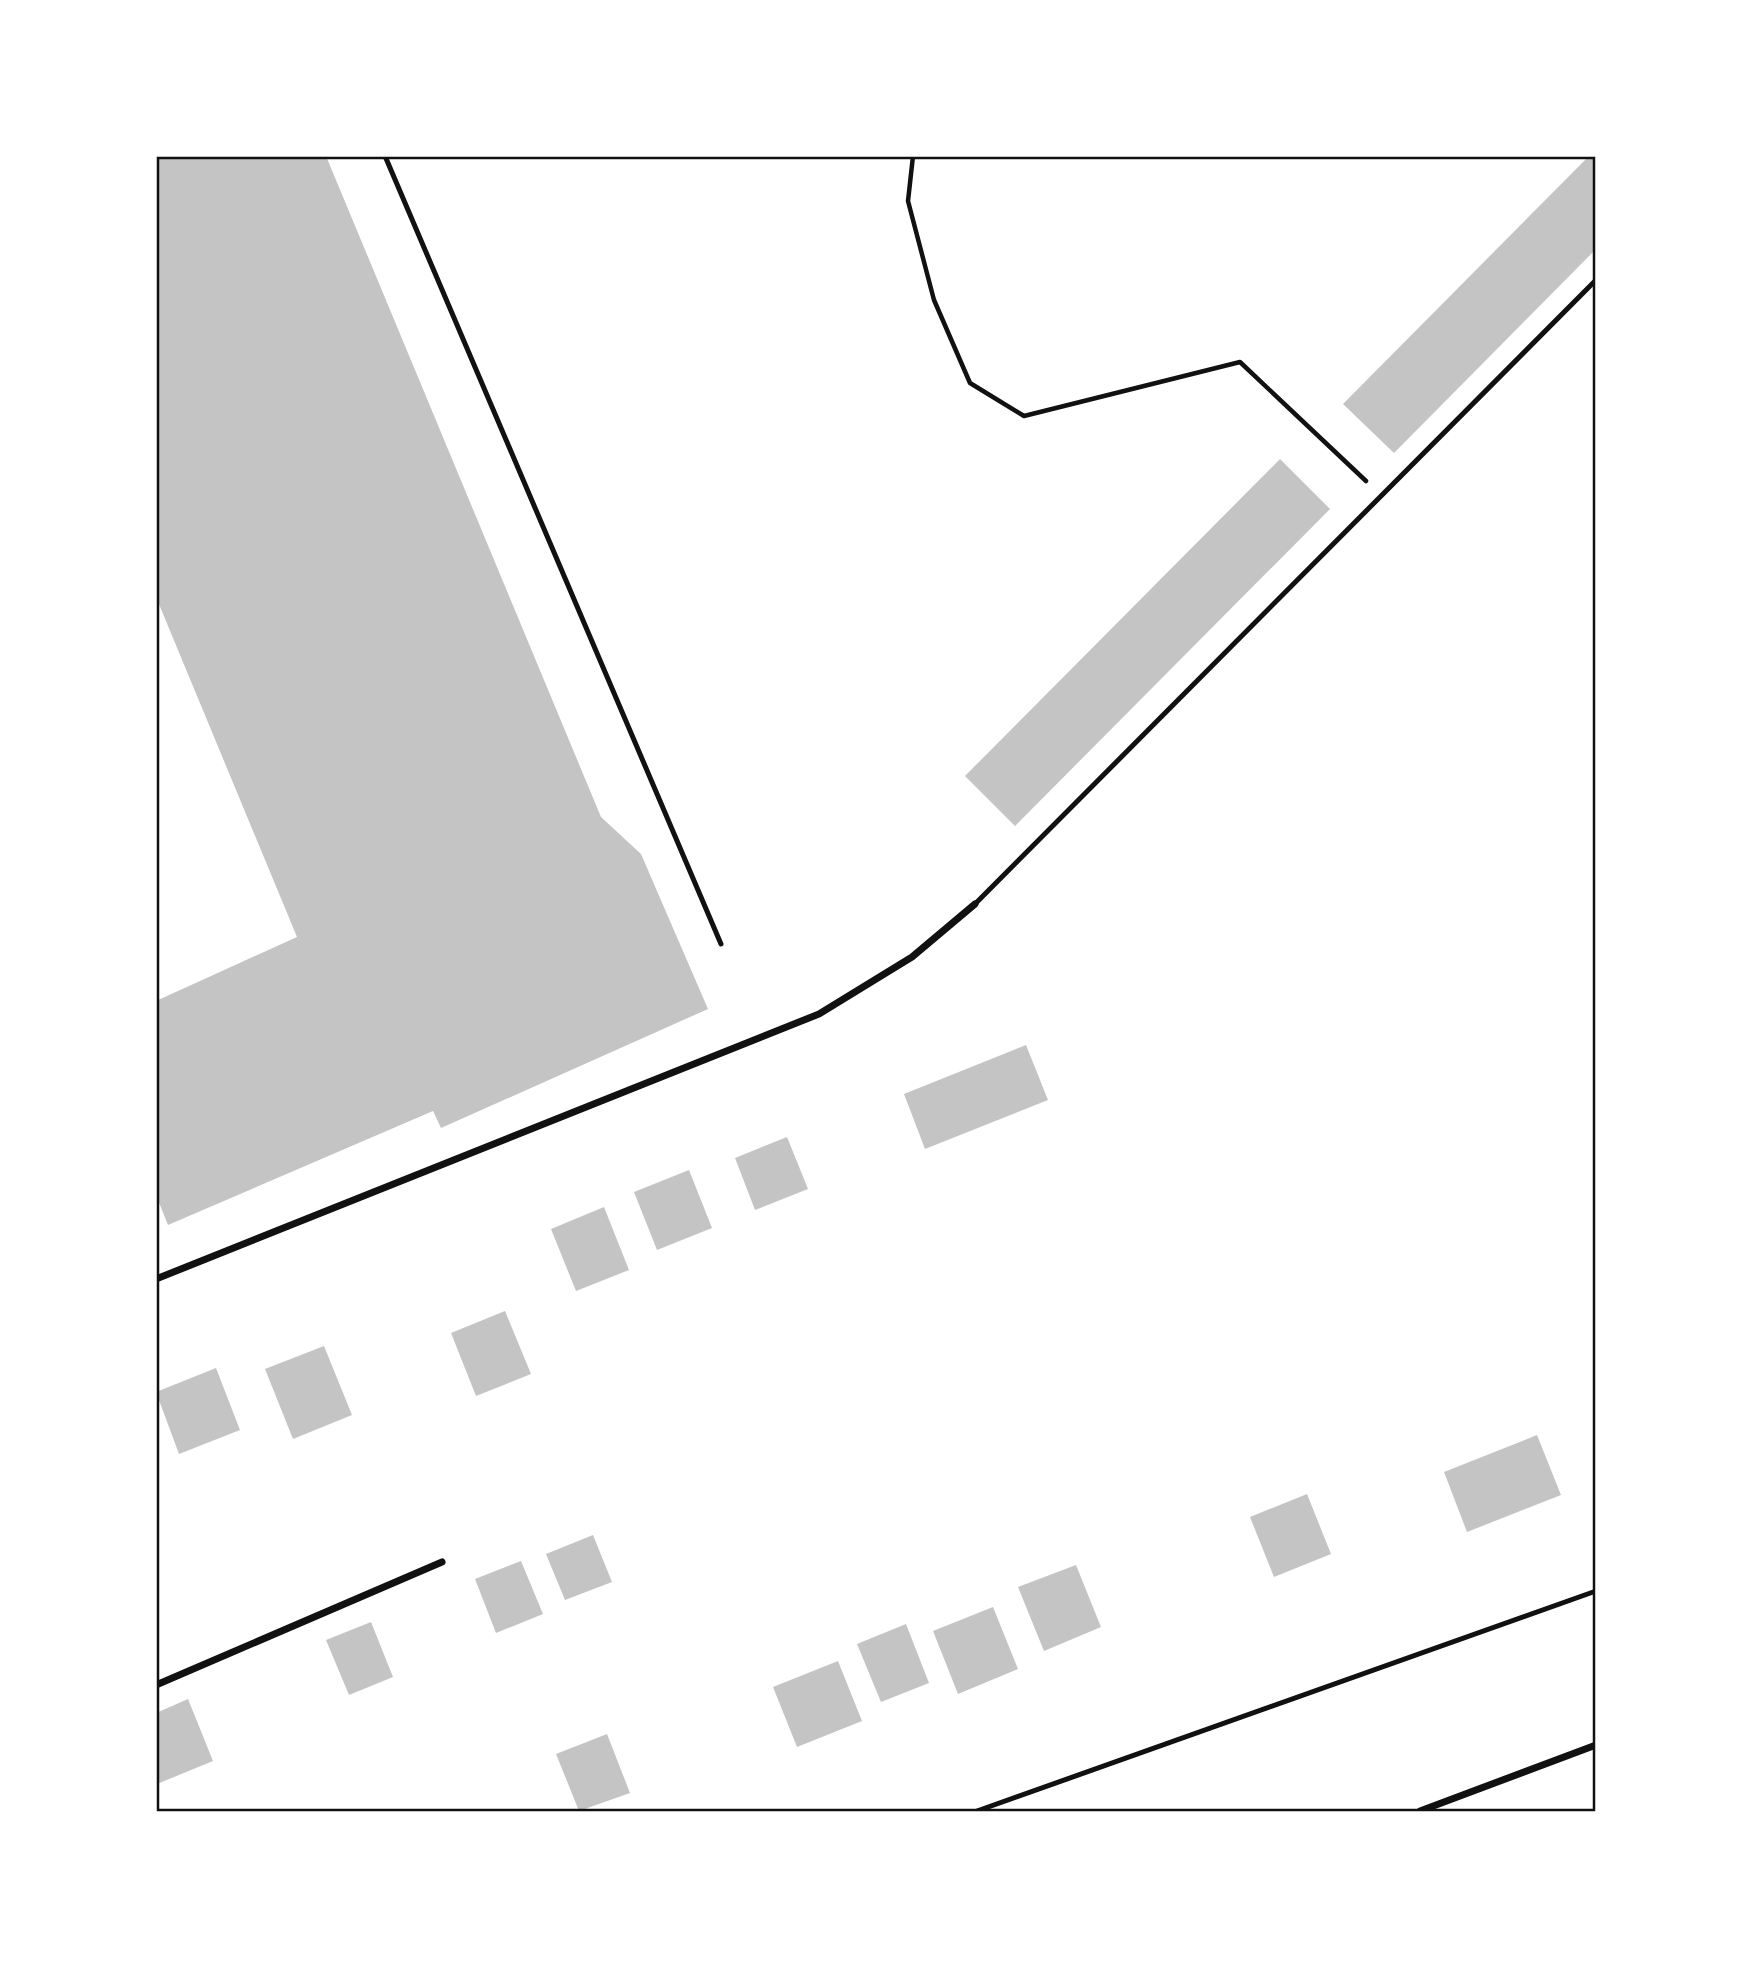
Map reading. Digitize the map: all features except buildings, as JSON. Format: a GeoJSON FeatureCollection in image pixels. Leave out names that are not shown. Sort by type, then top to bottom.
{"type":"FeatureCollection","features":[{"type":"Feature","properties":{"kind":"street"},"geometry":{"type":"LineString","coordinates":[[156,1279],[819,1014],[912,957],[975,904]]}},
{"type":"Feature","properties":{"kind":"street"},"geometry":{"type":"LineString","coordinates":[[156,1685],[442,1562]]}},
{"type":"Feature","properties":{"kind":"street"},"geometry":{"type":"LineString","coordinates":[[1420,1811],[1596,1745]]}},
{"type":"Feature","properties":{"kind":"lane"},"geometry":{"type":"LineString","coordinates":[[385,156],[721,944]]}},
{"type":"Feature","properties":{"kind":"lane"},"geometry":{"type":"LineString","coordinates":[[975,904],[1596,280]]}},
{"type":"Feature","properties":{"kind":"lane"},"geometry":{"type":"LineString","coordinates":[[977,1811],[1596,1591]]}},
{"type":"Feature","properties":{"kind":"path"},"geometry":{"type":"LineString","coordinates":[[913,156],[908,201],[934,300],[970,383],[1024,416],[1240,362],[1381,496]]}}]}
